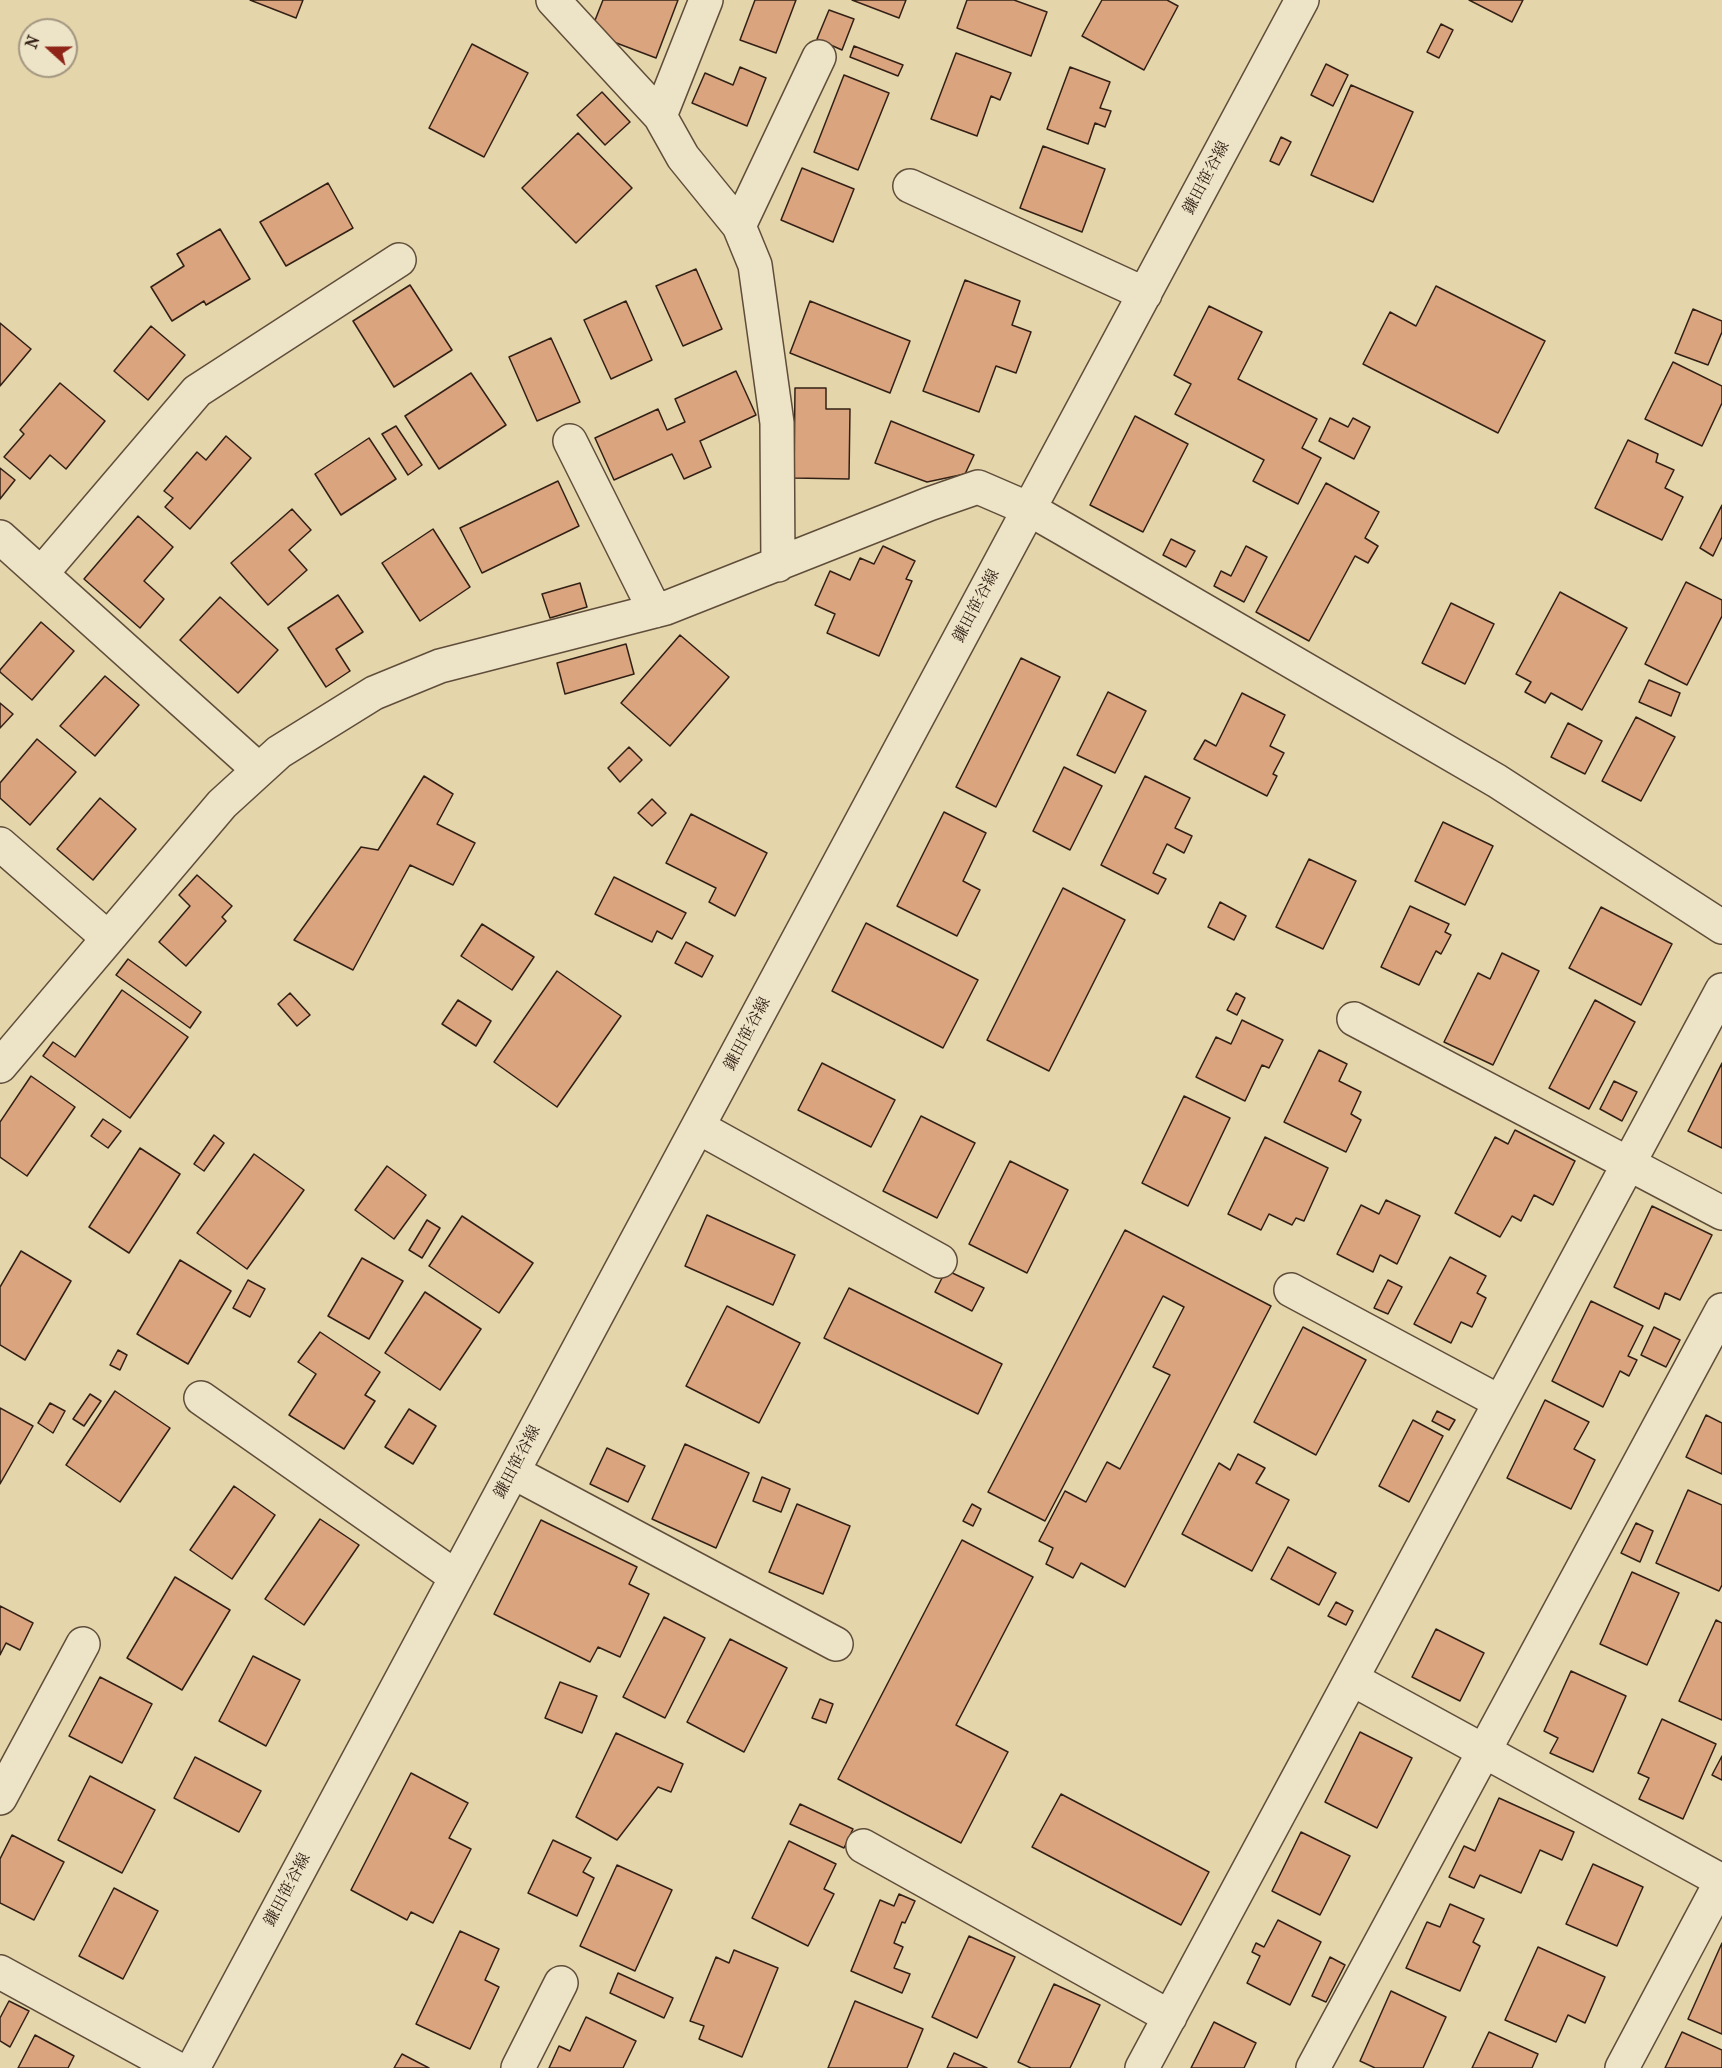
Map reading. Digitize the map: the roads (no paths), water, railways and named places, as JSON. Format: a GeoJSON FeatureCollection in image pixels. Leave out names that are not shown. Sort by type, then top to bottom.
{"type":"FeatureCollection","features":[{"type":"Feature","properties":{"kind":"street"},"geometry":{"type":"LineString","coordinates":[[553,0],[660,116],[683,157],[739,226],[755,265],[777,423],[777,565]]}},
{"type":"Feature","properties":{"kind":"street"},"geometry":{"type":"LineString","coordinates":[[660,116],[706,0]]}},
{"type":"Feature","properties":{"kind":"street","name":"鎌田笹谷線"},"geometry":{"type":"LineString","coordinates":[[193,2068],[1144,294],[1289,5]]}},
{"type":"Feature","properties":{"kind":"street"},"geometry":{"type":"LineString","coordinates":[[739,226],[819,57]]}},
{"type":"Feature","properties":{"kind":"street"},"geometry":{"type":"LineString","coordinates":[[910,186],[1144,294]]}},
{"type":"Feature","properties":{"kind":"street"},"geometry":{"type":"LineString","coordinates":[[41,574],[197,391],[399,260]]}},
{"type":"Feature","properties":{"kind":"street"},"geometry":{"type":"LineString","coordinates":[[570,441],[655,612]]}},
{"type":"Feature","properties":{"kind":"street"},"geometry":{"type":"LineString","coordinates":[[0,1066],[222,804],[279,752],[374,693],[440,666],[655,612],[929,504],[978,487],[1029,509],[1497,781],[1722,927]]}},
{"type":"Feature","properties":{"kind":"street"},"geometry":{"type":"LineString","coordinates":[[0,537],[260,770]]}},
{"type":"Feature","properties":{"kind":"street"},"geometry":{"type":"LineString","coordinates":[[0,844],[108,938]]}},
{"type":"Feature","properties":{"kind":"street"},"geometry":{"type":"LineString","coordinates":[[1142,2068],[1722,990]]}},
{"type":"Feature","properties":{"kind":"street"},"geometry":{"type":"LineString","coordinates":[[1354,1019],[1722,1213]]}},
{"type":"Feature","properties":{"kind":"street"},"geometry":{"type":"LineString","coordinates":[[698,1128],[940,1261]]}},
{"type":"Feature","properties":{"kind":"street"},"geometry":{"type":"LineString","coordinates":[[1291,1290],[1500,1402]]}},
{"type":"Feature","properties":{"kind":"street"},"geometry":{"type":"LineString","coordinates":[[1313,2068],[1722,1310]]}},
{"type":"Feature","properties":{"kind":"street"},"geometry":{"type":"LineString","coordinates":[[201,1398],[456,1577]]}},
{"type":"Feature","properties":{"kind":"street"},"geometry":{"type":"LineString","coordinates":[[513,1472],[836,1644]]}},
{"type":"Feature","properties":{"kind":"street"},"geometry":{"type":"LineString","coordinates":[[0,1798],[83,1644]]}},
{"type":"Feature","properties":{"kind":"street"},"geometry":{"type":"LineString","coordinates":[[1352,1679],[1722,1880],[1622,2068]]}},
{"type":"Feature","properties":{"kind":"street"},"geometry":{"type":"LineString","coordinates":[[863,1846],[1170,2017]]}},
{"type":"Feature","properties":{"kind":"street"},"geometry":{"type":"LineString","coordinates":[[0,1972],[176,2068]]}},
{"type":"Feature","properties":{"kind":"street"},"geometry":{"type":"LineString","coordinates":[[518,2068],[561,1983]]}}]}
